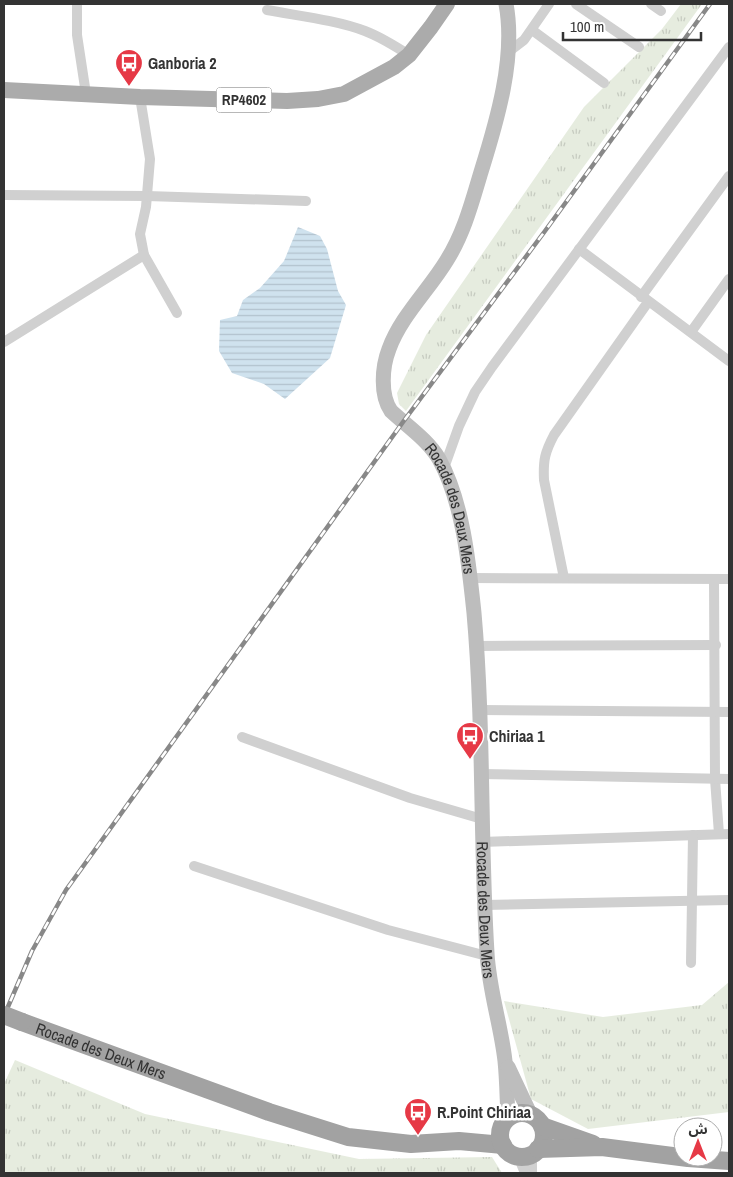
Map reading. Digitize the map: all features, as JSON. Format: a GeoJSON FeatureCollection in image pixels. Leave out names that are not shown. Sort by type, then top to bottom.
{"type":"FeatureCollection","features":[{"type":"Feature","properties":{"kind":"highway","name":"Rocade des Deux Mers"},"geometry":{"type":"LineString","coordinates":[[4,1015],[269,1112],[348,1137],[411,1144],[459,1141],[502,1145]]}},
{"type":"Feature","properties":{"kind":"highway"},"geometry":{"type":"LineString","coordinates":[[602,1147],[519,1114],[505,1122],[500,1139],[506,1151],[529,1153],[602,1147],[688,1158],[729,1161]]}},
{"type":"Feature","properties":{"kind":"highway"},"geometry":{"type":"LineString","coordinates":[[529,1153],[543,1138],[536,1121]]}},
{"type":"Feature","properties":{"kind":"highway","name":"Rocade des Deux Mers"},"geometry":{"type":"LineString","coordinates":[[459,1141],[505,1122]]}},
{"type":"Feature","properties":{"kind":"main road","name":"RP4602"},"geometry":{"type":"LineString","coordinates":[[4,90],[140,97],[287,101],[318,99],[344,94],[394,67],[409,55],[432,27],[447,4]]}},
{"type":"Feature","properties":{"kind":"main road","name":"Rocade des Deux Mers"},"geometry":{"type":"LineString","coordinates":[[505,1122],[505,1061],[492,996],[487,956],[477,646],[466,546],[452,487],[438,457],[387,406],[384,389],[384,368],[389,348],[398,330],[447,260],[465,224],[501,102],[507,53],[508,22],[506,4]]}},
{"type":"Feature","properties":{"kind":"main road","name":"Rocade des Deux Mers"},"geometry":{"type":"LineString","coordinates":[[505,1061],[536,1121]]}},
{"type":"Feature","properties":{"kind":"street"},"geometry":{"type":"LineString","coordinates":[[77,4],[77,35],[86,94]]}},
{"type":"Feature","properties":{"kind":"street"},"geometry":{"type":"LineString","coordinates":[[507,53],[520,44],[549,4]]}},
{"type":"Feature","properties":{"kind":"street"},"geometry":{"type":"LineString","coordinates":[[576,4],[639,48]]}},
{"type":"Feature","properties":{"kind":"street"},"geometry":{"type":"LineString","coordinates":[[651,4],[661,11]]}},
{"type":"Feature","properties":{"kind":"street"},"geometry":{"type":"LineString","coordinates":[[267,10],[364,31],[387,41],[409,55]]}},
{"type":"Feature","properties":{"kind":"street"},"geometry":{"type":"LineString","coordinates":[[532,30],[604,83]]}},
{"type":"Feature","properties":{"kind":"street"},"geometry":{"type":"LineString","coordinates":[[444,468],[459,426],[475,392],[729,47]]}},
{"type":"Feature","properties":{"kind":"street"},"geometry":{"type":"LineString","coordinates":[[140,97],[150,159],[147,196],[140,234],[144,255],[177,313]]}},
{"type":"Feature","properties":{"kind":"street"},"geometry":{"type":"LineString","coordinates":[[564,578],[544,480],[543,464],[545,450],[729,176]]}},
{"type":"Feature","properties":{"kind":"street"},"geometry":{"type":"LineString","coordinates":[[4,195],[147,196],[306,201]]}},
{"type":"Feature","properties":{"kind":"street"},"geometry":{"type":"LineString","coordinates":[[579,249],[729,361]]}},
{"type":"Feature","properties":{"kind":"street"},"geometry":{"type":"LineString","coordinates":[[4,342],[144,255]]}},
{"type":"Feature","properties":{"kind":"street"},"geometry":{"type":"LineString","coordinates":[[691,332],[729,279]]}},
{"type":"Feature","properties":{"kind":"street"},"geometry":{"type":"LineString","coordinates":[[471,578],[729,580]]}},
{"type":"Feature","properties":{"kind":"street"},"geometry":{"type":"LineString","coordinates":[[482,842],[724,834],[716,779],[714,580]]}},
{"type":"Feature","properties":{"kind":"street"},"geometry":{"type":"LineString","coordinates":[[477,646],[716,646]]}},
{"type":"Feature","properties":{"kind":"street"},"geometry":{"type":"LineString","coordinates":[[480,710],[729,712]]}},
{"type":"Feature","properties":{"kind":"street"},"geometry":{"type":"LineString","coordinates":[[242,737],[410,798],[482,819]]}},
{"type":"Feature","properties":{"kind":"street"},"geometry":{"type":"LineString","coordinates":[[482,774],[729,779]]}},
{"type":"Feature","properties":{"kind":"street"},"geometry":{"type":"LineString","coordinates":[[691,963],[693,835]]}},
{"type":"Feature","properties":{"kind":"street"},"geometry":{"type":"LineString","coordinates":[[194,866],[388,930],[487,956]]}},
{"type":"Feature","properties":{"kind":"street"},"geometry":{"type":"LineString","coordinates":[[484,905],[729,900]]}},
{"type":"Feature","properties":{"kind":"street"},"geometry":{"type":"LineString","coordinates":[[525,1173],[529,1153]]}},
{"type":"Feature","properties":{"kind":"street"},"geometry":{"type":"LineString","coordinates":[[529,1153],[532,1173]]}},
{"type":"Feature","properties":{"kind":"green space"},"geometry":{"type":"Polygon","coordinates":[[[681,4],[702,4],[406,411],[399,404],[397,393],[426,335],[584,107],[662,29],[681,4]]]}},
{"type":"Feature","properties":{"kind":"green space"},"geometry":{"type":"Polygon","coordinates":[[[729,982],[729,1112],[673,1117],[673,1119],[588,1129],[531,1099],[504,1001],[603,1017],[702,1005],[729,982]]]}},
{"type":"Feature","properties":{"kind":"green space"},"geometry":{"type":"Polygon","coordinates":[[[15,1060],[145,1114],[359,1159],[492,1157],[502,1173],[4,1173],[4,1084],[15,1060]]]}},
{"type":"Feature","properties":{"kind":"water"},"geometry":{"type":"Polygon","coordinates":[[[298,227],[320,236],[327,249],[338,291],[346,305],[330,358],[285,399],[264,384],[232,373],[219,351],[220,320],[237,316],[243,300],[260,288],[284,261],[298,227]]]}},
{"type":"Feature","properties":{"kind":"railway"},"geometry":{"type":"LineString","coordinates":[[4,1016],[32,951],[66,890],[403,422],[710,4]]}},
{"type":"Feature","properties":{"kind":"place","name":"Ganboria 2"},"geometry":{"type":"Point","coordinates":[129,87]}},
{"type":"Feature","properties":{"kind":"place","name":"Chiriaa 1"},"geometry":{"type":"Point","coordinates":[470,760]}},
{"type":"Feature","properties":{"kind":"place","name":"R.Point Chiriaa"},"geometry":{"type":"Point","coordinates":[418,1136]}}]}
